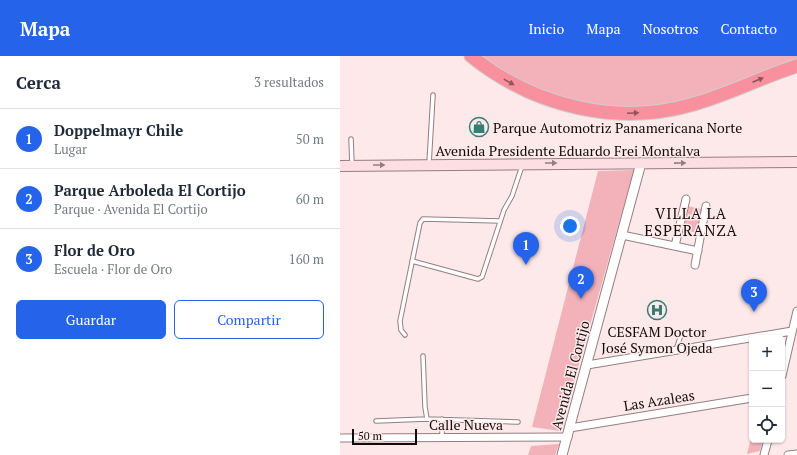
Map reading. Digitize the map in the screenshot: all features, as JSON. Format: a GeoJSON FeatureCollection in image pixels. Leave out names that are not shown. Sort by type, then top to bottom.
{"type":"FeatureCollection","features":[{"type":"Feature","properties":{"kind":"highway"},"geometry":{"type":"LineString","coordinates":[[473,58],[507,81],[537,96],[585,110],[618,113],[651,112],[694,104],[797,66]]}},
{"type":"Feature","properties":{"kind":"main road","name":"Avenida Presidente Eduardo Frei Montalva"},"geometry":{"type":"LineString","coordinates":[[340,166],[523,163],[797,162]]}},
{"type":"Feature","properties":{"kind":"street","name":"Avenida El Cortijo"},"geometry":{"type":"LineString","coordinates":[[562,455],[641,163]]}},
{"type":"Feature","properties":{"kind":"street"},"geometry":{"type":"LineString","coordinates":[[675,246],[686,199]]}},
{"type":"Feature","properties":{"kind":"street"},"geometry":{"type":"LineString","coordinates":[[695,265],[706,206]]}},
{"type":"Feature","properties":{"kind":"street"},"geometry":{"type":"LineString","coordinates":[[622,235],[698,251]]}},
{"type":"Feature","properties":{"kind":"street"},"geometry":{"type":"LineString","coordinates":[[783,371],[797,311]]}},
{"type":"Feature","properties":{"kind":"street"},"geometry":{"type":"LineString","coordinates":[[587,364],[792,331]]}},
{"type":"Feature","properties":{"kind":"street","name":"Las Azaleas"},"geometry":{"type":"LineString","coordinates":[[569,432],[749,399]]}},
{"type":"Feature","properties":{"kind":"street","name":"Calle Nueva"},"geometry":{"type":"LineString","coordinates":[[340,438],[442,437],[569,432]]}},
{"type":"Feature","properties":{"kind":"street"},"geometry":{"type":"LineString","coordinates":[[764,455],[767,443]]}},
{"type":"Feature","properties":{"kind":"street"},"geometry":{"type":"LineString","coordinates":[[788,455],[797,454]]}},
{"type":"Feature","properties":{"kind":"lane"},"geometry":{"type":"LineString","coordinates":[[429,165],[433,95]]}},
{"type":"Feature","properties":{"kind":"lane"},"geometry":{"type":"LineString","coordinates":[[351,139],[352,166]]}},
{"type":"Feature","properties":{"kind":"lane"},"geometry":{"type":"LineString","coordinates":[[412,261],[478,279],[482,277],[500,221],[512,196],[523,163]]}},
{"type":"Feature","properties":{"kind":"lane"},"geometry":{"type":"LineString","coordinates":[[405,336],[401,330],[400,321],[420,223],[423,219],[500,221]]}},
{"type":"Feature","properties":{"kind":"lane"},"geometry":{"type":"LineString","coordinates":[[676,350],[681,335],[703,332]]}},
{"type":"Feature","properties":{"kind":"lane"},"geometry":{"type":"LineString","coordinates":[[423,356],[425,408],[428,419]]}},
{"type":"Feature","properties":{"kind":"lane"},"geometry":{"type":"LineString","coordinates":[[442,419],[442,437]]}},
{"type":"Feature","properties":{"kind":"lane"},"geometry":{"type":"LineString","coordinates":[[376,421],[442,419],[518,422]]}},
{"type":"Feature","properties":{"kind":"shaded area"},"geometry":{"type":"Polygon","coordinates":[[[481,56],[797,56],[797,60],[725,89],[700,97],[672,104],[643,107],[614,107],[586,103],[558,96],[531,86],[505,72],[481,56]]]}},
{"type":"Feature","properties":{"kind":"shaded area"},"geometry":{"type":"Polygon","coordinates":[[[634,170],[560,431],[532,427],[598,171],[634,170]]]}},
{"type":"Feature","properties":{"kind":"shaded area"},"geometry":{"type":"Polygon","coordinates":[[[687,206],[702,209],[697,233],[683,230],[687,206]]]}},
{"type":"Feature","properties":{"kind":"shaded area"},"geometry":{"type":"Polygon","coordinates":[[[750,443],[762,443],[760,451],[747,454],[750,443]]]}},
{"type":"Feature","properties":{"kind":"shaded area"},"geometry":{"type":"Polygon","coordinates":[[[559,444],[555,455],[528,455],[531,446],[559,444]]]}},
{"type":"Feature","properties":{"kind":"place","name":"Parque Automotriz Panamericana Norte"},"geometry":{"type":"Point","coordinates":[479,127]}},
{"type":"Feature","properties":{"kind":"place","name":"Doppelmayr Chile"},"geometry":{"type":"Point","coordinates":[526,265]}},
{"type":"Feature","properties":{"kind":"place","name":"Parque Arboleda El Cortijo"},"geometry":{"type":"Point","coordinates":[581,299]}},
{"type":"Feature","properties":{"kind":"place","name":"CESFAM Doctor José Symon Ojeda"},"geometry":{"type":"Point","coordinates":[657,310]}},
{"type":"Feature","properties":{"kind":"place","name":"Flor de Oro"},"geometry":{"type":"Point","coordinates":[754,312]}},
{"type":"Feature","properties":{"kind":"district","name":"VILLA LA ESPERANZA"},"geometry":{"type":"Point","coordinates":[691,222]}}]}
